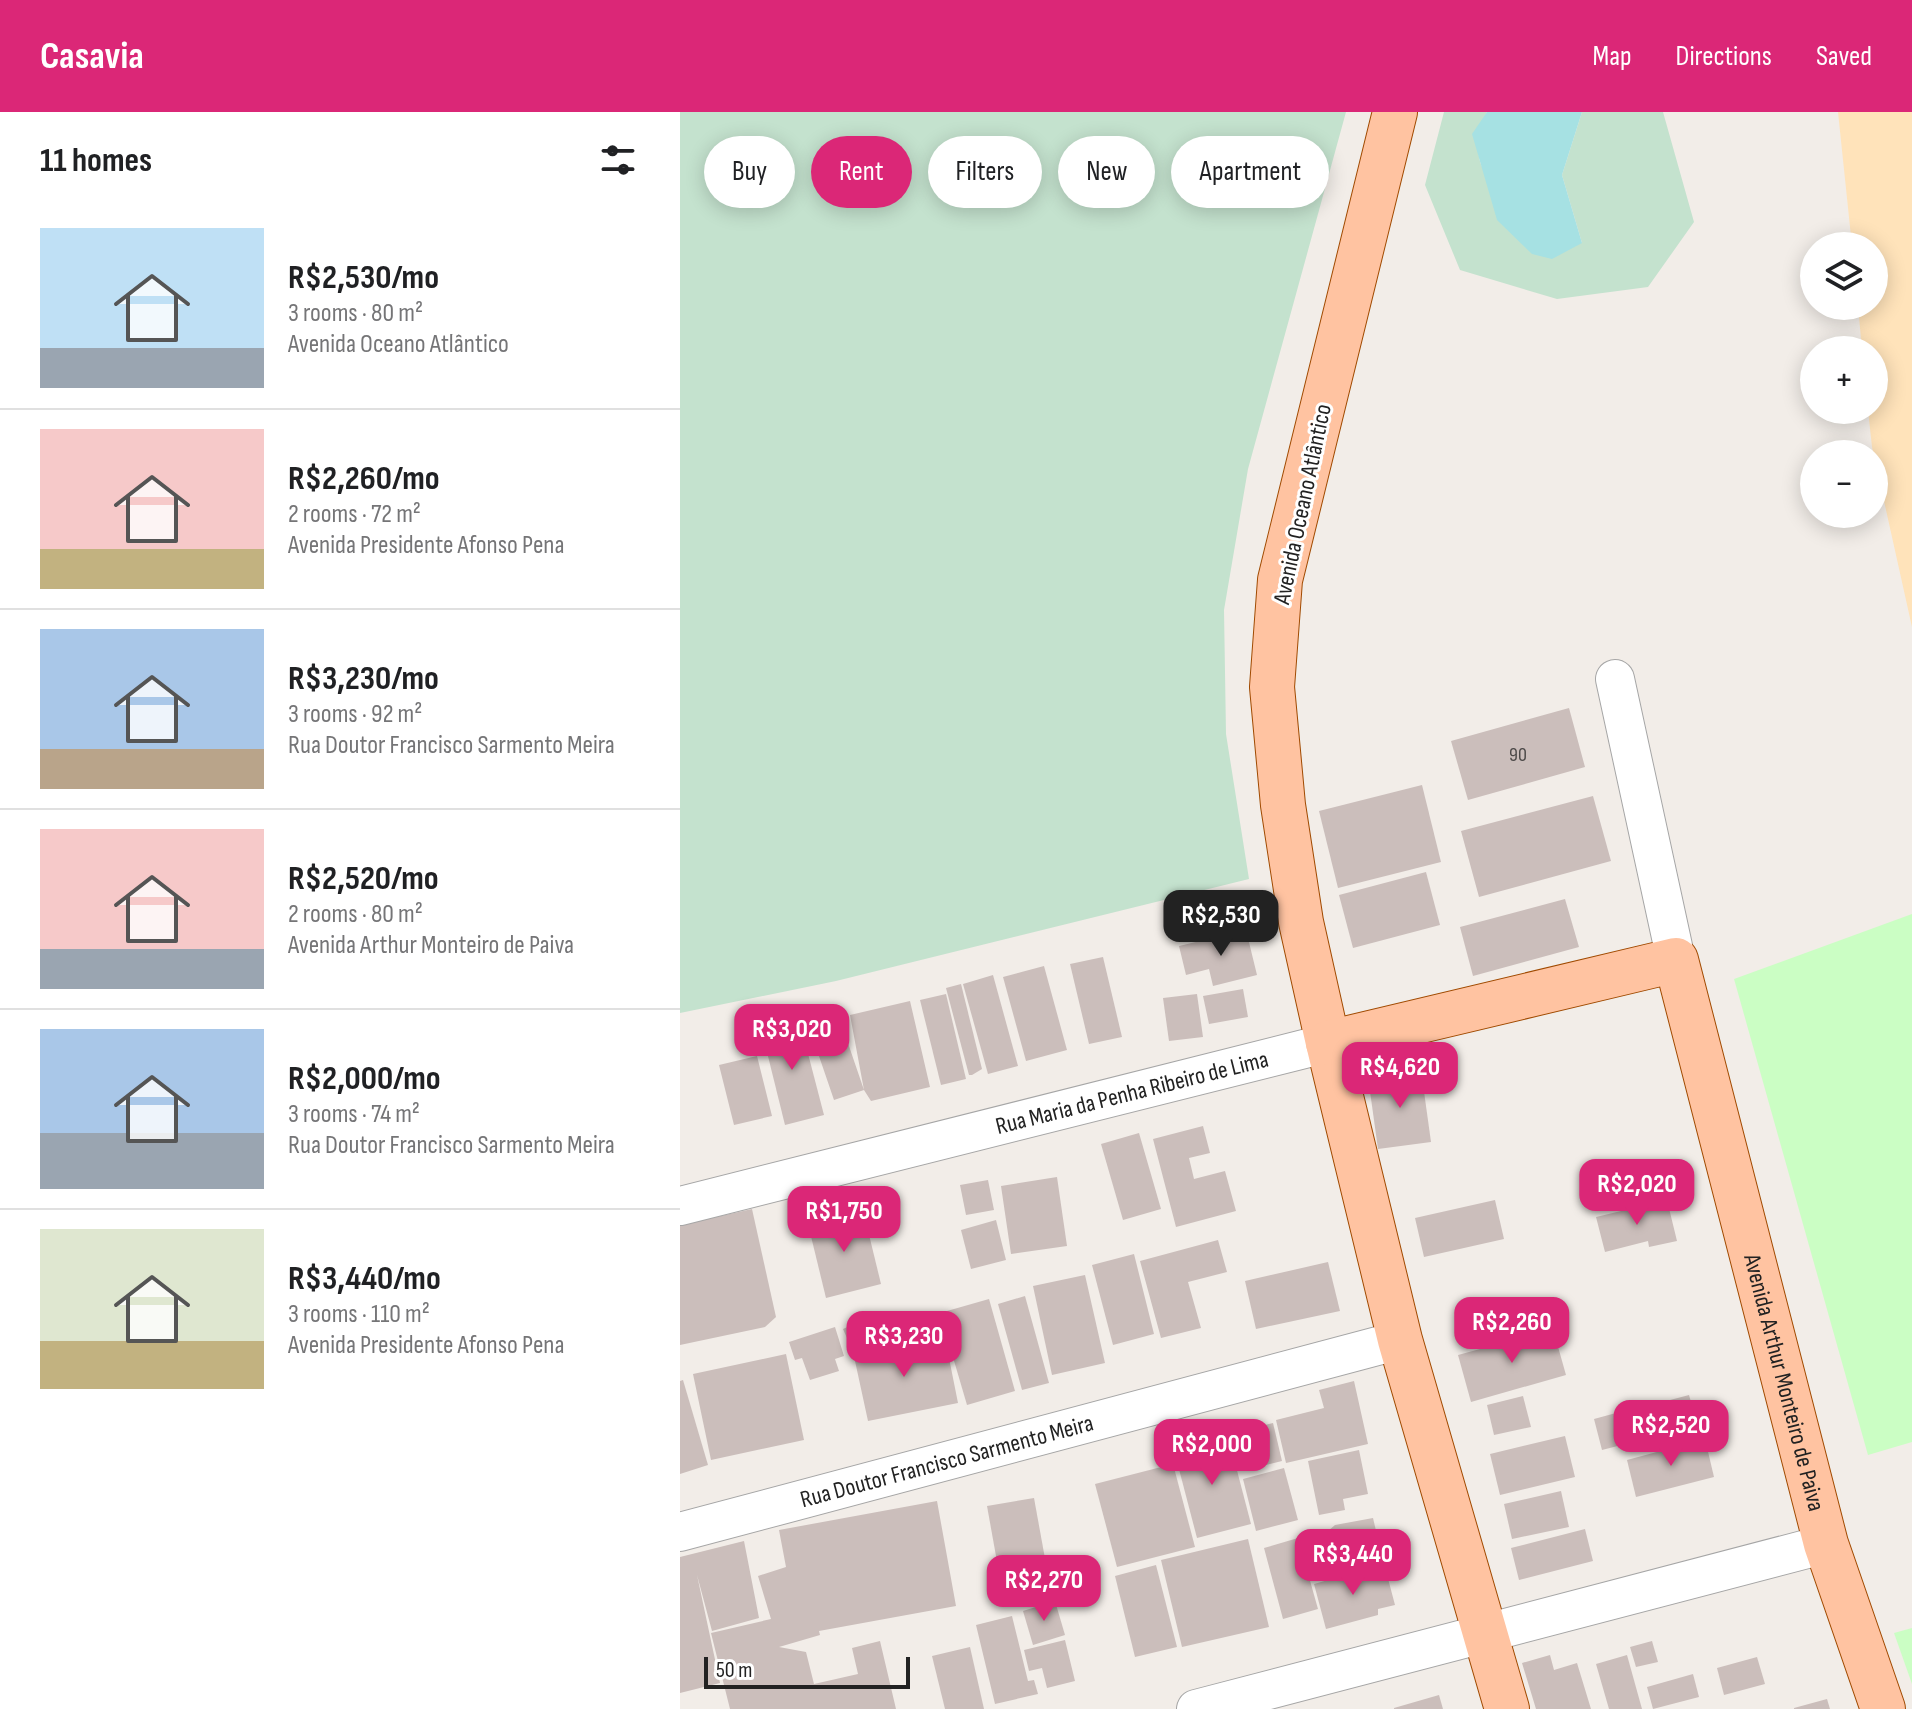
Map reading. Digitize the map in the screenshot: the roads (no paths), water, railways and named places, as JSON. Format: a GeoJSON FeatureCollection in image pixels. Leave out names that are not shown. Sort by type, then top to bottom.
{"type":"FeatureCollection","features":[{"type":"Feature","properties":{"kind":"main road","name":"Avenida Oceano Atlântico"},"geometry":{"type":"LineString","coordinates":[[1395,112],[1280,580],[1272,687],[1283,805],[1301,922],[1328,1043],[1400,1340],[1483,1635],[1507,1709]]}},
{"type":"Feature","properties":{"kind":"main road","name":"Rua Maria da Penha Ribeiro de Lima"},"geometry":{"type":"LineString","coordinates":[[1328,1043],[1676,960]]}},
{"type":"Feature","properties":{"kind":"main road","name":"Avenida Arthur Monteiro de Paiva"},"geometry":{"type":"LineString","coordinates":[[1676,960],[1826,1544],[1883,1709]]}},
{"type":"Feature","properties":{"kind":"street","name":"Avenida Arthur Monteiro de Paiva"},"geometry":{"type":"LineString","coordinates":[[1615,679],[1676,960]]}},
{"type":"Feature","properties":{"kind":"street","name":"Rua Maria da Penha Ribeiro de Lima"},"geometry":{"type":"LineString","coordinates":[[680,1206],[1328,1043]]}},
{"type":"Feature","properties":{"kind":"street","name":"Rua Doutor Francisco Sarmento Meira"},"geometry":{"type":"LineString","coordinates":[[680,1532],[1400,1340]]}},
{"type":"Feature","properties":{"kind":"street"},"geometry":{"type":"LineString","coordinates":[[1196,1709],[1826,1544]]}},
{"type":"Feature","properties":{"kind":"water"},"geometry":{"type":"Polygon","coordinates":[[[1487,112],[1582,112],[1562,175],[1582,243],[1552,259],[1532,254],[1497,220],[1472,134],[1487,112]]]}}]}
